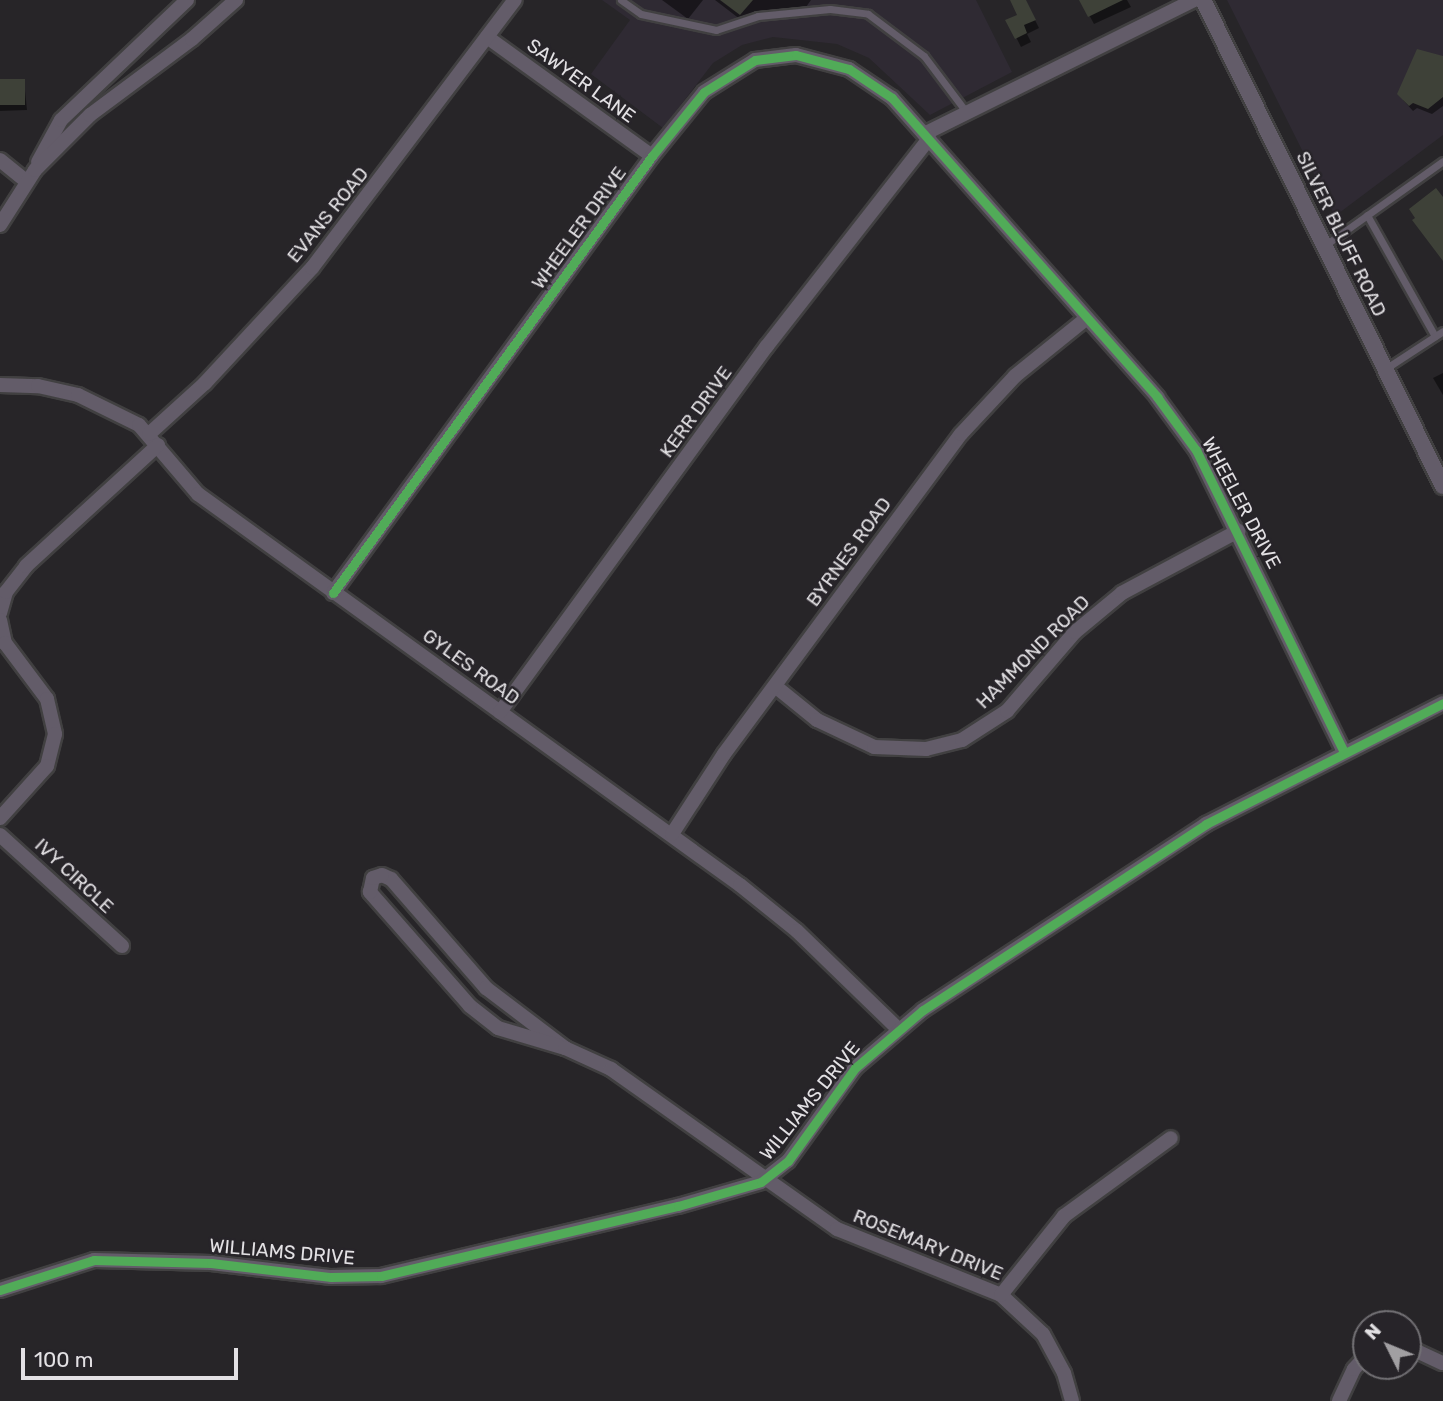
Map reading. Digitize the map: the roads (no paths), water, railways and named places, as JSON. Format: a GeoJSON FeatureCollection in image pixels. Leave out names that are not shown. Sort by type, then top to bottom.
{"type":"FeatureCollection","features":[{"type":"Feature","properties":{"kind":"street"},"geometry":{"type":"LineString","coordinates":[[0,225],[30,175],[47,139],[61,120],[187,0]]}},
{"type":"Feature","properties":{"kind":"street"},"geometry":{"type":"LineString","coordinates":[[30,175],[90,115],[192,39],[236,0]]}},
{"type":"Feature","properties":{"kind":"street","name":"EVANS ROAD"},"geometry":{"type":"LineString","coordinates":[[0,613],[6,592],[26,566],[154,439],[312,268],[514,0]]}},
{"type":"Feature","properties":{"kind":"street","name":"KERR DRIVE"},"geometry":{"type":"LineString","coordinates":[[500,712],[926,136],[1194,0]]}},
{"type":"Feature","properties":{"kind":"street","name":"SILVER BLUFF ROAD"},"geometry":{"type":"LineString","coordinates":[[1203,0],[1443,486]]}},
{"type":"Feature","properties":{"kind":"street","name":"SAWYER LANE"},"geometry":{"type":"LineString","coordinates":[[487,37],[652,156]]}},
{"type":"Feature","properties":{"kind":"street","name":"WHEELER DRIVE"},"geometry":{"type":"LineString","coordinates":[[334,593],[652,156],[718,80],[755,60],[782,55],[833,63],[864,77],[926,136],[1157,397],[1196,450],[1344,752]]}},
{"type":"Feature","properties":{"kind":"street"},"geometry":{"type":"LineString","coordinates":[[0,160],[30,175]]}},
{"type":"Feature","properties":{"kind":"street","name":"BYRNES ROAD"},"geometry":{"type":"LineString","coordinates":[[671,834],[775,686],[961,435],[1015,376],[1087,318]]}},
{"type":"Feature","properties":{"kind":"street","name":"GYLES ROAD"},"geometry":{"type":"LineString","coordinates":[[0,385],[38,386],[78,395],[117,412],[154,439],[198,494],[671,834],[797,931],[898,1029]]}},
{"type":"Feature","properties":{"kind":"street","name":"HAMMOND ROAD"},"geometry":{"type":"LineString","coordinates":[[775,686],[817,720],[874,747],[926,749],[962,740],[1007,710],[1074,632],[1122,593],[1238,531]]}},
{"type":"Feature","properties":{"kind":"street"},"geometry":{"type":"LineString","coordinates":[[0,620],[4,645],[47,699],[55,734],[47,766],[0,818]]}},
{"type":"Feature","properties":{"kind":"street","name":"WILLIAMS DRIVE"},"geometry":{"type":"LineString","coordinates":[[0,1290],[94,1260],[198,1262],[331,1277],[382,1276],[678,1206],[767,1178],[788,1161],[855,1068],[898,1029],[1158,853],[1344,752],[1443,703]]}},
{"type":"Feature","properties":{"kind":"street","name":"IVY CIRCLE"},"geometry":{"type":"LineString","coordinates":[[0,835],[122,946]]}},
{"type":"Feature","properties":{"kind":"street"},"geometry":{"type":"LineString","coordinates":[[383,875],[391,879],[486,988],[565,1048],[498,1028],[470,1006],[370,892],[373,878],[383,875]]}},
{"type":"Feature","properties":{"kind":"street","name":"ROSEMARY DRIVE"},"geometry":{"type":"LineString","coordinates":[[565,1048],[611,1069],[837,1229],[1001,1295],[1043,1334],[1064,1373],[1072,1401]]}},
{"type":"Feature","properties":{"kind":"street"},"geometry":{"type":"LineString","coordinates":[[1001,1295],[1064,1216],[1171,1138]]}},
{"type":"Feature","properties":{"kind":"street"},"geometry":{"type":"LineString","coordinates":[[1422,1353],[1443,1363]]}},
{"type":"Feature","properties":{"kind":"street"},"geometry":{"type":"LineString","coordinates":[[1339,1401],[1352,1373]]}},
{"type":"Feature","properties":{"kind":"lane"},"geometry":{"type":"LineString","coordinates":[[621,0],[641,14],[716,30],[758,16],[830,9],[869,14],[924,57],[967,113]]}},
{"type":"Feature","properties":{"kind":"lane"},"geometry":{"type":"LineString","coordinates":[[1323,247],[1443,161]]}},
{"type":"Feature","properties":{"kind":"lane"},"geometry":{"type":"LineString","coordinates":[[1367,215],[1435,336]]}},
{"type":"Feature","properties":{"kind":"lane"},"geometry":{"type":"LineString","coordinates":[[1385,369],[1443,331]]}}]}
